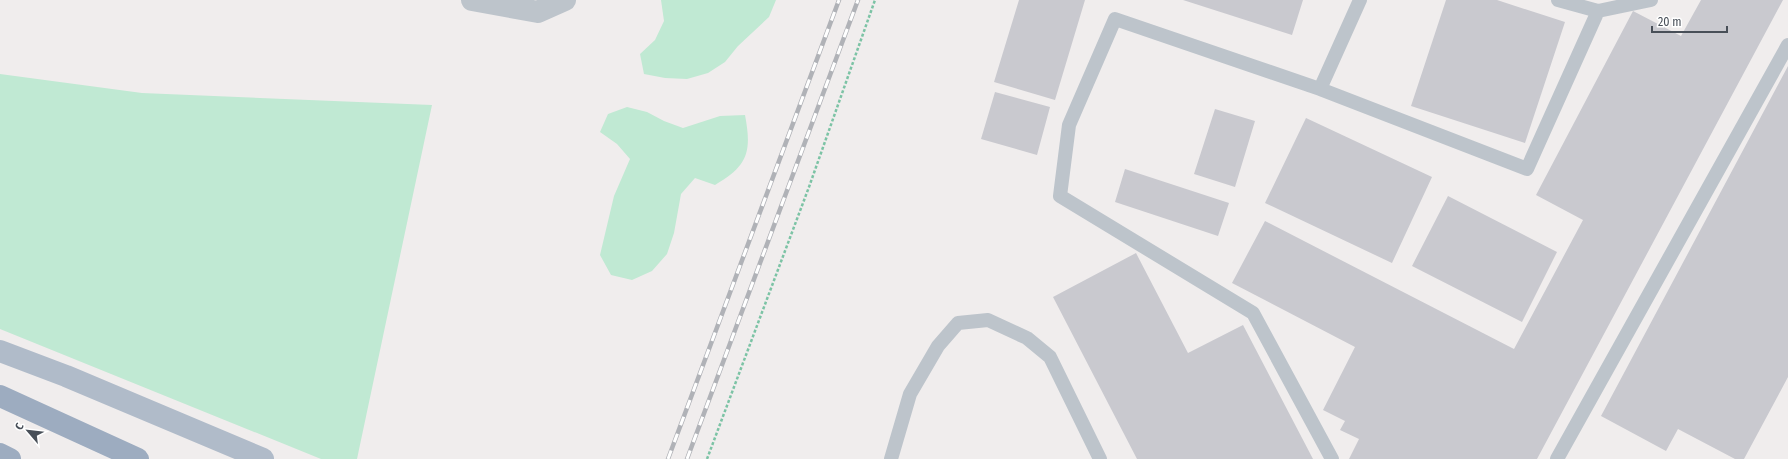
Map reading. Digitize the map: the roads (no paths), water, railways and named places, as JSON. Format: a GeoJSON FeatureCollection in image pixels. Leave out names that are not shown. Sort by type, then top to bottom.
{"type":"FeatureCollection","features":[{"type":"Feature","properties":{"kind":"highway"},"geometry":{"type":"LineString","coordinates":[[0,396],[138,459]]}},
{"type":"Feature","properties":{"kind":"highway"},"geometry":{"type":"LineString","coordinates":[[0,454],[10,459]]}},
{"type":"Feature","properties":{"kind":"main road"},"geometry":{"type":"LineString","coordinates":[[0,351],[66,376],[263,459]]}},
{"type":"Feature","properties":{"kind":"street"},"geometry":{"type":"LineString","coordinates":[[472,0],[538,12],[565,0]]}},
{"type":"Feature","properties":{"kind":"lane"},"geometry":{"type":"LineString","coordinates":[[1320,89],[1360,0]]}},
{"type":"Feature","properties":{"kind":"lane"},"geometry":{"type":"LineString","coordinates":[[1558,0],[1598,11],[1651,0]]}},
{"type":"Feature","properties":{"kind":"lane"},"geometry":{"type":"LineString","coordinates":[[1332,459],[1253,313],[1060,196],[1069,126],[1115,19],[1320,89],[1527,169],[1598,11]]}},
{"type":"Feature","properties":{"kind":"lane"},"geometry":{"type":"LineString","coordinates":[[1557,459],[1788,45]]}},
{"type":"Feature","properties":{"kind":"lane"},"geometry":{"type":"LineString","coordinates":[[891,459],[910,394],[938,346],[958,324],[988,320],[1027,338],[1050,357],[1100,459]]}},
{"type":"Feature","properties":{"kind":"railway"},"geometry":{"type":"LineString","coordinates":[[668,459],[839,0]]}},
{"type":"Feature","properties":{"kind":"railway"},"geometry":{"type":"LineString","coordinates":[[687,459],[858,0]]}}]}
